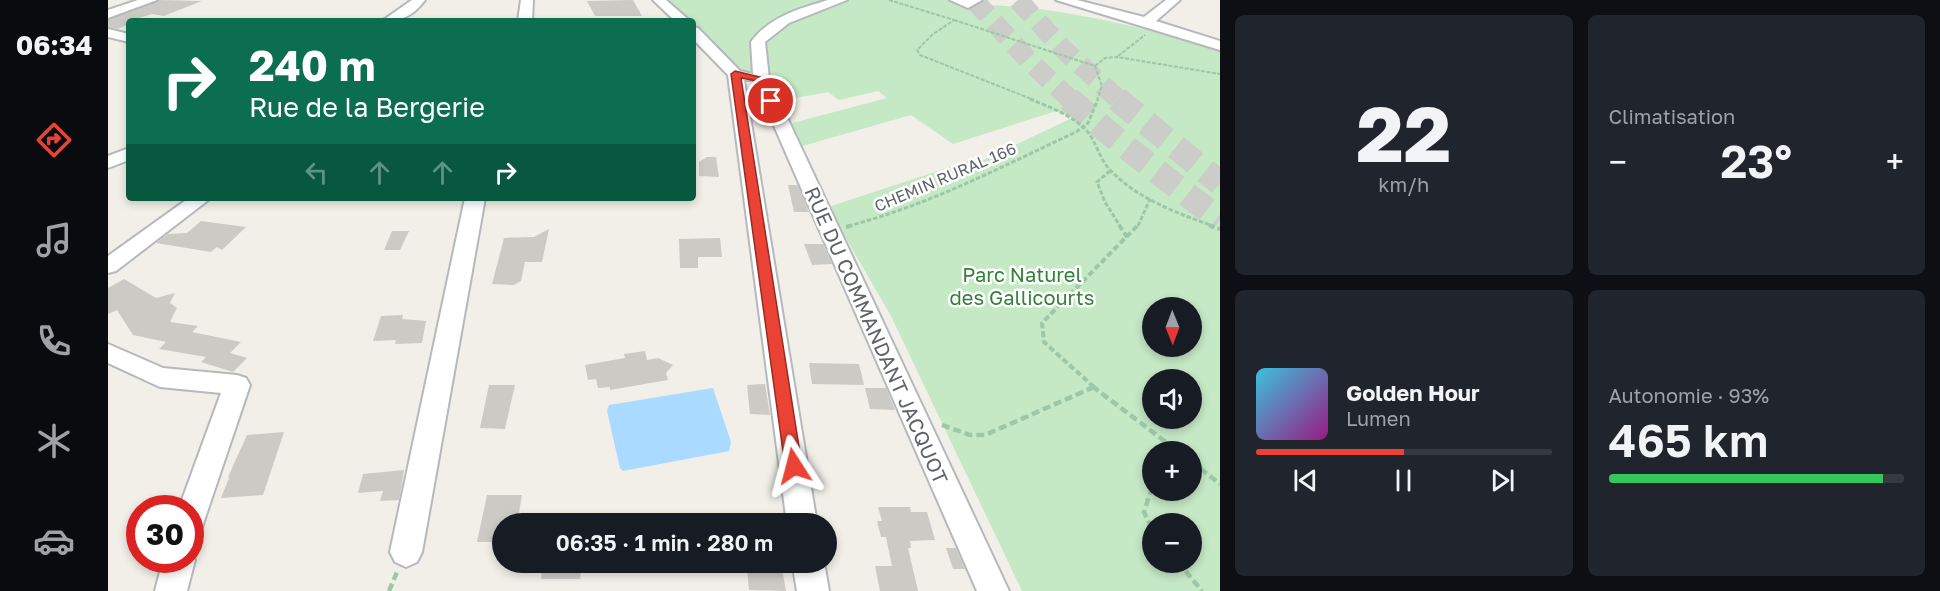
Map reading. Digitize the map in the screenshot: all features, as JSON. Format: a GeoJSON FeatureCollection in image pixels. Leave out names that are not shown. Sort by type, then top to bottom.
{"type":"FeatureCollection","features":[{"type":"Feature","properties":{"kind":"street"},"geometry":{"type":"LineString","coordinates":[[108,14],[151,0]]}},
{"type":"Feature","properties":{"kind":"street"},"geometry":{"type":"LineString","coordinates":[[395,18],[407,12],[419,0]]}},
{"type":"Feature","properties":{"kind":"street"},"geometry":{"type":"LineString","coordinates":[[525,18],[527,0]]}},
{"type":"Feature","properties":{"kind":"street"},"geometry":{"type":"LineString","coordinates":[[659,0],[680,18]]}},
{"type":"Feature","properties":{"kind":"street","name":"RUE DU COMMANDANT JACQUOT"},"geometry":{"type":"LineString","coordinates":[[841,0],[781,21],[766,31],[758,42],[761,80],[993,591]]}},
{"type":"Feature","properties":{"kind":"street"},"geometry":{"type":"LineString","coordinates":[[956,0],[968,4],[976,0]]}},
{"type":"Feature","properties":{"kind":"street"},"geometry":{"type":"LineString","coordinates":[[1062,0],[1149,23],[1220,46]]}},
{"type":"Feature","properties":{"kind":"street"},"geometry":{"type":"LineString","coordinates":[[1149,23],[1174,0]]}},
{"type":"Feature","properties":{"kind":"street"},"geometry":{"type":"LineString","coordinates":[[108,33],[126,37]]}},
{"type":"Feature","properties":{"kind":"street"},"geometry":{"type":"LineString","coordinates":[[696,34],[735,74],[761,80]]}},
{"type":"Feature","properties":{"kind":"street"},"geometry":{"type":"LineString","coordinates":[[735,74],[800,513]]}},
{"type":"Feature","properties":{"kind":"street"},"geometry":{"type":"LineString","coordinates":[[108,163],[126,154]]}},
{"type":"Feature","properties":{"kind":"street"},"geometry":{"type":"LineString","coordinates":[[108,266],[197,201]]}},
{"type":"Feature","properties":{"kind":"street"},"geometry":{"type":"LineString","coordinates":[[406,552],[474,201]]}},
{"type":"Feature","properties":{"kind":"street"},"geometry":{"type":"LineString","coordinates":[[108,353],[160,377],[237,385],[199,495]]}},
{"type":"Feature","properties":{"kind":"street"},"geometry":{"type":"LineString","coordinates":[[171,591],[175,573]]}},
{"type":"Feature","properties":{"kind":"street"},"geometry":{"type":"LineString","coordinates":[[810,573],[813,591]]}},
{"type":"Feature","properties":{"kind":"path"},"geometry":{"type":"LineString","coordinates":[[889,0],[1095,66]]}},
{"type":"Feature","properties":{"kind":"path"},"geometry":{"type":"LineString","coordinates":[[954,20],[932,35],[917,50],[921,55],[1007,87],[1084,127],[1110,171],[1150,200],[1220,229]]}},
{"type":"Feature","properties":{"kind":"path"},"geometry":{"type":"LineString","coordinates":[[1117,57],[1132,47],[1149,23]]}},
{"type":"Feature","properties":{"kind":"path"},"geometry":{"type":"LineString","coordinates":[[1095,66],[1105,58],[1117,57],[1220,74]]}},
{"type":"Feature","properties":{"kind":"path"},"geometry":{"type":"LineString","coordinates":[[1084,127],[1094,112],[1095,101],[1102,86],[1095,66]]}},
{"type":"Feature","properties":{"kind":"path","name":"CHEMIN RURAL 166"},"geometry":{"type":"LineString","coordinates":[[829,231],[873,220],[997,172],[1084,127]]}},
{"type":"Feature","properties":{"kind":"path"},"geometry":{"type":"LineString","coordinates":[[1110,171],[1097,182],[1105,202],[1127,237]]}},
{"type":"Feature","properties":{"kind":"path"},"geometry":{"type":"LineString","coordinates":[[1150,200],[1137,228],[1042,323],[1044,342],[1094,387],[1165,441]]}},
{"type":"Feature","properties":{"kind":"path"},"geometry":{"type":"LineString","coordinates":[[914,417],[970,435],[985,435],[1094,387]]}},
{"type":"Feature","properties":{"kind":"path"},"geometry":{"type":"LineString","coordinates":[[1202,470],[1220,484]]}},
{"type":"Feature","properties":{"kind":"path"},"geometry":{"type":"LineString","coordinates":[[1187,573],[1202,591]]}},
{"type":"Feature","properties":{"kind":"green space","name":"Parc Naturel des Gallicourts"},"geometry":{"type":"Polygon","coordinates":[[[664,0],[950,0],[970,6],[995,5],[1026,8],[1094,18],[1220,50],[1220,591],[1022,591],[891,316],[828,207],[978,158],[983,160],[1072,118],[1056,111],[953,144],[911,115],[799,147],[789,124],[887,98],[878,91],[839,100],[828,92],[779,101],[754,69],[748,72],[730,65],[696,30],[696,18],[684,18],[664,0]]]}},
{"type":"Feature","properties":{"kind":"water"},"geometry":{"type":"Polygon","coordinates":[[[713,388],[731,442],[729,451],[623,471],[620,468],[607,411],[609,405],[713,388]]]}},
{"type":"Feature","properties":{"kind":"building"},"geometry":{"type":"Polygon","coordinates":[[[159,0],[202,1],[164,16],[152,14],[139,18],[126,18],[126,25],[118,29],[108,27],[108,20],[159,0]]]}},
{"type":"Feature","properties":{"kind":"building"},"geometry":{"type":"Polygon","coordinates":[[[633,0],[642,16],[595,16],[587,1],[633,0]]]}},
{"type":"Feature","properties":{"kind":"building"},"geometry":{"type":"Polygon","coordinates":[[[707,157],[716,157],[719,177],[699,176],[699,162],[707,157]]]}},
{"type":"Feature","properties":{"kind":"building"},"geometry":{"type":"Polygon","coordinates":[[[788,185],[798,185],[809,212],[794,212],[788,185]]]}},
{"type":"Feature","properties":{"kind":"building"},"geometry":{"type":"Polygon","coordinates":[[[201,221],[246,227],[222,250],[217,247],[211,252],[156,243],[168,234],[187,233],[201,221]]]}},
{"type":"Feature","properties":{"kind":"building"},"geometry":{"type":"Polygon","coordinates":[[[549,229],[542,262],[525,262],[521,281],[514,285],[492,284],[504,238],[534,237],[549,229]]]}},
{"type":"Feature","properties":{"kind":"building"},"geometry":{"type":"Polygon","coordinates":[[[392,231],[409,231],[400,250],[384,250],[392,231]]]}},
{"type":"Feature","properties":{"kind":"building"},"geometry":{"type":"Polygon","coordinates":[[[720,238],[722,257],[698,257],[698,268],[680,268],[679,239],[720,238]]]}},
{"type":"Feature","properties":{"kind":"building"},"geometry":{"type":"Polygon","coordinates":[[[804,244],[823,244],[832,264],[812,265],[804,244]]]}},
{"type":"Feature","properties":{"kind":"building"},"geometry":{"type":"Polygon","coordinates":[[[124,279],[156,298],[175,293],[170,303],[177,308],[170,322],[198,326],[192,332],[241,342],[230,353],[247,358],[233,372],[201,362],[206,357],[159,349],[166,342],[133,335],[117,310],[108,314],[108,288],[124,279]]]}},
{"type":"Feature","properties":{"kind":"building"},"geometry":{"type":"Polygon","coordinates":[[[403,315],[402,319],[426,321],[422,343],[395,344],[396,340],[373,341],[381,316],[403,315]]]}},
{"type":"Feature","properties":{"kind":"building"},"geometry":{"type":"Polygon","coordinates":[[[645,351],[647,360],[658,358],[673,365],[666,373],[668,380],[610,390],[610,387],[598,388],[596,379],[588,380],[585,365],[625,358],[624,354],[645,351]]]}},
{"type":"Feature","properties":{"kind":"building"},"geometry":{"type":"Polygon","coordinates":[[[809,363],[859,364],[864,385],[812,384],[809,363]]]}},
{"type":"Feature","properties":{"kind":"building"},"geometry":{"type":"Polygon","coordinates":[[[765,384],[770,415],[750,414],[747,385],[765,384]]]}},
{"type":"Feature","properties":{"kind":"building"},"geometry":{"type":"Polygon","coordinates":[[[489,385],[515,385],[505,429],[480,428],[489,385]]]}},
{"type":"Feature","properties":{"kind":"building"},"geometry":{"type":"Polygon","coordinates":[[[865,388],[886,388],[895,410],[870,409],[865,388]]]}},
{"type":"Feature","properties":{"kind":"building"},"geometry":{"type":"Polygon","coordinates":[[[284,432],[263,495],[221,498],[247,435],[284,432]]]}},
{"type":"Feature","properties":{"kind":"building"},"geometry":{"type":"Polygon","coordinates":[[[404,470],[399,500],[380,501],[383,491],[358,493],[363,474],[404,470]]]}},
{"type":"Feature","properties":{"kind":"building"},"geometry":{"type":"Polygon","coordinates":[[[487,495],[522,495],[519,513],[492,513],[492,542],[477,542],[487,495]]]}},
{"type":"Feature","properties":{"kind":"building"},"geometry":{"type":"Polygon","coordinates":[[[878,507],[910,507],[911,512],[927,512],[935,540],[910,541],[911,548],[908,548],[918,591],[880,591],[875,566],[892,566],[886,537],[881,537],[877,521],[882,521],[878,507]]]}},
{"type":"Feature","properties":{"kind":"building"},"geometry":{"type":"Polygon","coordinates":[[[946,548],[956,548],[965,569],[953,569],[946,548]]]}},
{"type":"Feature","properties":{"kind":"building"},"geometry":{"type":"Polygon","coordinates":[[[542,573],[581,573],[580,579],[541,579],[542,573]]]}},
{"type":"Feature","properties":{"kind":"building"},"geometry":{"type":"Polygon","coordinates":[[[747,573],[783,573],[786,591],[749,590],[747,573]]]}},
{"type":"Feature","properties":{"kind":"tunnel"},"geometry":{"type":"LineString","coordinates":[[974,0],[1029,61],[1071,100]]}},
{"type":"Feature","properties":{"kind":"tunnel"},"geometry":{"type":"LineString","coordinates":[[1018,0],[1064,50],[1119,100]]}},
{"type":"Feature","properties":{"kind":"tunnel"},"geometry":{"type":"LineString","coordinates":[[1069,99],[1122,144],[1220,220]]}},
{"type":"Feature","properties":{"kind":"tunnel"},"geometry":{"type":"LineString","coordinates":[[1117,99],[1220,183]]}},
{"type":"Feature","properties":{"kind":"route"},"geometry":{"type":"LineString","coordinates":[[771,101],[761,80],[735,74],[794,466]]}}]}
